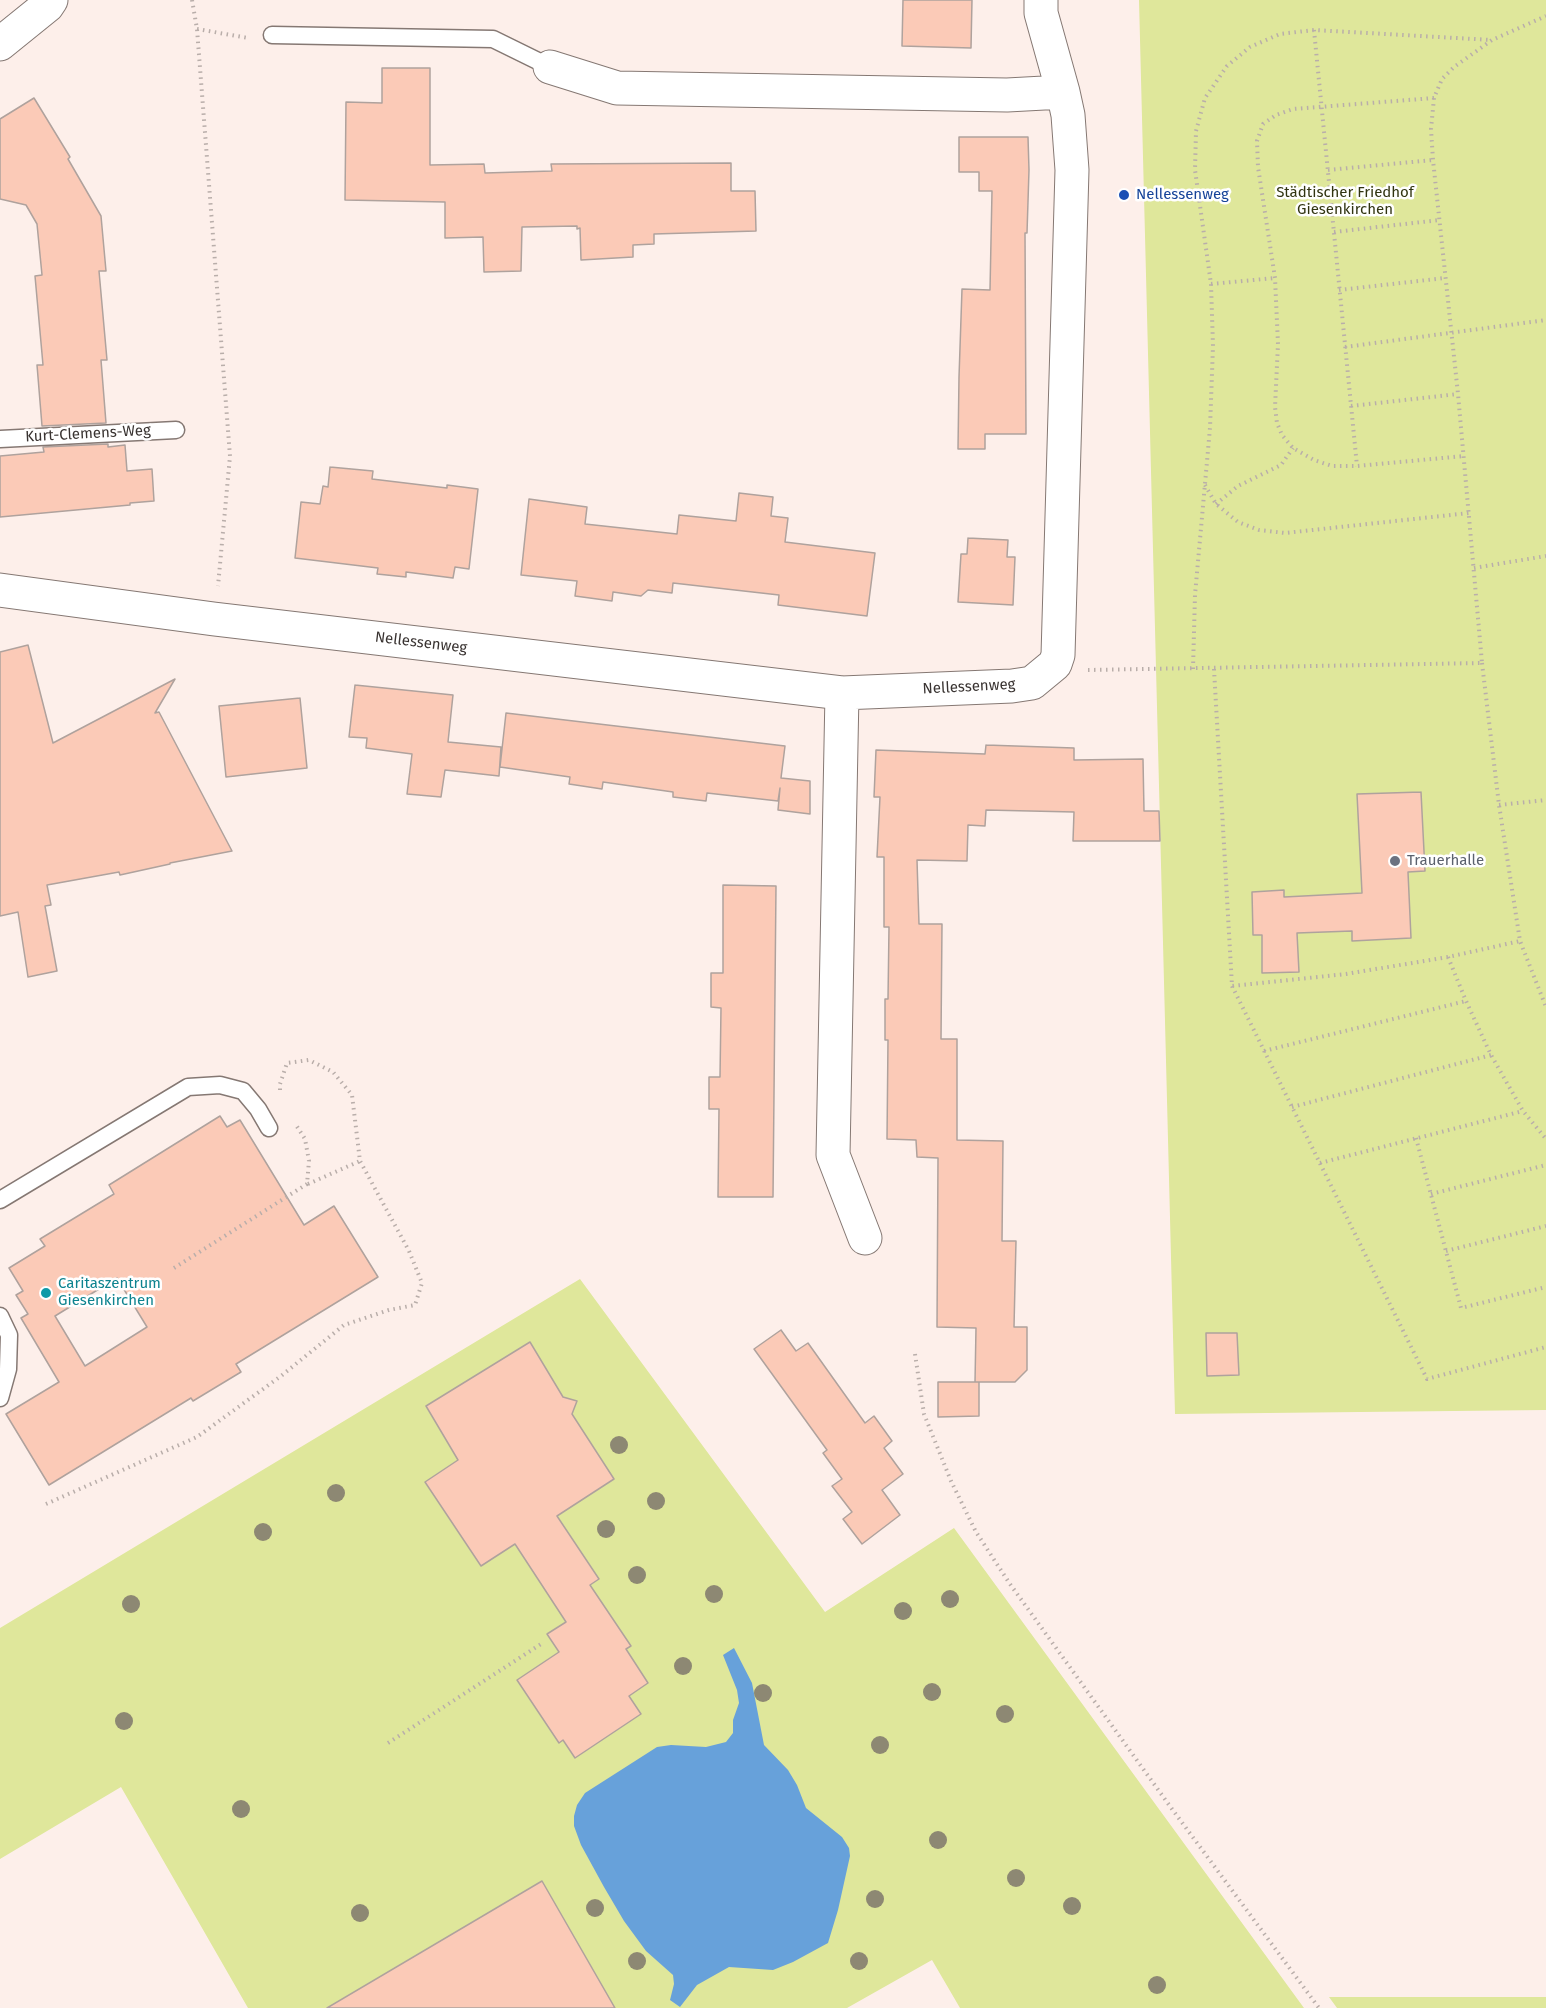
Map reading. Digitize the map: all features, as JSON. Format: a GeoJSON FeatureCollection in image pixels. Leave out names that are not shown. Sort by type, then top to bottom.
{"type":"FeatureCollection","features":[{"type":"Feature","properties":{"kind":"street"},"geometry":{"type":"LineString","coordinates":[[0,44],[47,6],[51,0]]}},
{"type":"Feature","properties":{"kind":"street"},"geometry":{"type":"LineString","coordinates":[[1041,0],[1041,13],[1064,92],[1071,143],[1058,655],[1048,671]]}},
{"type":"Feature","properties":{"kind":"street"},"geometry":{"type":"LineString","coordinates":[[550,67],[617,88],[1007,95],[1064,92]]}},
{"type":"Feature","properties":{"kind":"street","name":"Nellessenweg"},"geometry":{"type":"LineString","coordinates":[[0,590],[214,619],[842,693],[1012,686],[1032,683],[1048,671]]}},
{"type":"Feature","properties":{"kind":"street"},"geometry":{"type":"LineString","coordinates":[[842,693],[833,1155],[865,1238]]}},
{"type":"Feature","properties":{"kind":"lane"},"geometry":{"type":"LineString","coordinates":[[272,35],[493,39],[550,67]]}},
{"type":"Feature","properties":{"kind":"lane","name":"Kurt-Clemens-Weg"},"geometry":{"type":"LineString","coordinates":[[0,439],[176,430]]}},
{"type":"Feature","properties":{"kind":"lane"},"geometry":{"type":"LineString","coordinates":[[0,1200],[188,1087],[220,1085],[243,1091],[258,1109],[269,1128]]}},
{"type":"Feature","properties":{"kind":"lane"},"geometry":{"type":"LineString","coordinates":[[0,1316],[9,1335],[8,1369],[0,1398]]}},
{"type":"Feature","properties":{"kind":"path"},"geometry":{"type":"LineString","coordinates":[[192,0],[230,456],[214,619]]}},
{"type":"Feature","properties":{"kind":"path"},"geometry":{"type":"LineString","coordinates":[[1546,16],[1492,40],[1454,67],[1442,79],[1434,98],[1431,129],[1482,663],[1499,806],[1520,941],[1546,1007]]}},
{"type":"Feature","properties":{"kind":"path"},"geometry":{"type":"LineString","coordinates":[[196,29],[243,39],[272,35]]}},
{"type":"Feature","properties":{"kind":"path"},"geometry":{"type":"LineString","coordinates":[[1193,669],[1195,595],[1210,428],[1213,346],[1211,284],[1195,170],[1196,130],[1205,98],[1227,66],[1250,47],[1280,34],[1314,30],[1492,40]]}},
{"type":"Feature","properties":{"kind":"path"},"geometry":{"type":"LineString","coordinates":[[1314,30],[1357,466]]}},
{"type":"Feature","properties":{"kind":"path"},"geometry":{"type":"LineString","coordinates":[[1434,98],[1293,109],[1276,115],[1263,124],[1257,141],[1258,166],[1275,279],[1278,344],[1275,407],[1277,423],[1282,435],[1293,448],[1314,460],[1332,466],[1357,466],[1464,456]]}},
{"type":"Feature","properties":{"kind":"path"},"geometry":{"type":"LineString","coordinates":[[1328,170],[1433,160]]}},
{"type":"Feature","properties":{"kind":"path"},"geometry":{"type":"LineString","coordinates":[[1334,232],[1440,220]]}},
{"type":"Feature","properties":{"kind":"path"},"geometry":{"type":"LineString","coordinates":[[1339,290],[1445,278]]}},
{"type":"Feature","properties":{"kind":"path"},"geometry":{"type":"LineString","coordinates":[[1211,284],[1275,279]]}},
{"type":"Feature","properties":{"kind":"path"},"geometry":{"type":"LineString","coordinates":[[1345,347],[1546,320]]}},
{"type":"Feature","properties":{"kind":"path"},"geometry":{"type":"LineString","coordinates":[[1351,406],[1458,394]]}},
{"type":"Feature","properties":{"kind":"path"},"geometry":{"type":"LineString","coordinates":[[1216,504],[1238,486],[1281,465],[1293,448]]}},
{"type":"Feature","properties":{"kind":"path"},"geometry":{"type":"LineString","coordinates":[[1205,484],[1216,504],[1238,522],[1259,530],[1285,533],[1469,513]]}},
{"type":"Feature","properties":{"kind":"path"},"geometry":{"type":"LineString","coordinates":[[1474,568],[1546,556]]}},
{"type":"Feature","properties":{"kind":"path"},"geometry":{"type":"LineString","coordinates":[[1048,671],[1482,663]]}},
{"type":"Feature","properties":{"kind":"path"},"geometry":{"type":"LineString","coordinates":[[1214,669],[1232,986],[1427,1379],[1546,1347]]}},
{"type":"Feature","properties":{"kind":"path"},"geometry":{"type":"LineString","coordinates":[[1499,806],[1546,800]]}},
{"type":"Feature","properties":{"kind":"path"},"geometry":{"type":"LineString","coordinates":[[1232,986],[1346,974],[1448,957],[1520,941]]}},
{"type":"Feature","properties":{"kind":"path"},"geometry":{"type":"LineString","coordinates":[[1448,957],[1491,1055],[1523,1111],[1546,1139]]}},
{"type":"Feature","properties":{"kind":"path"},"geometry":{"type":"LineString","coordinates":[[1264,1051],[1466,1001]]}},
{"type":"Feature","properties":{"kind":"path"},"geometry":{"type":"LineString","coordinates":[[1292,1107],[1491,1055]]}},
{"type":"Feature","properties":{"kind":"path"},"geometry":{"type":"LineString","coordinates":[[46,1504],[197,1437],[281,1376],[344,1325],[389,1310],[415,1305],[422,1283],[409,1251],[360,1161],[352,1095],[333,1072],[309,1059],[287,1063],[280,1084],[280,1099],[305,1139],[309,1161],[307,1184]]}},
{"type":"Feature","properties":{"kind":"path"},"geometry":{"type":"LineString","coordinates":[[258,1109],[280,1099]]}},
{"type":"Feature","properties":{"kind":"path"},"geometry":{"type":"LineString","coordinates":[[1320,1163],[1523,1111]]}},
{"type":"Feature","properties":{"kind":"path"},"geometry":{"type":"LineString","coordinates":[[1416,1138],[1461,1308],[1546,1287]]}},
{"type":"Feature","properties":{"kind":"path"},"geometry":{"type":"LineString","coordinates":[[174,1268],[307,1184],[360,1161]]}},
{"type":"Feature","properties":{"kind":"path"},"geometry":{"type":"LineString","coordinates":[[1431,1194],[1546,1165]]}},
{"type":"Feature","properties":{"kind":"path"},"geometry":{"type":"LineString","coordinates":[[1446,1251],[1546,1226]]}},
{"type":"Feature","properties":{"kind":"path"},"geometry":{"type":"LineString","coordinates":[[915,1354],[924,1414],[951,1481],[976,1532],[1010,1584],[1111,1725],[1319,2008]]}},
{"type":"Feature","properties":{"kind":"path"},"geometry":{"type":"LineString","coordinates":[[388,1743],[540,1644]]}},
{"type":"Feature","properties":{"kind":"green space","name":"Städtischer Friedhof Giesenkirchen"},"geometry":{"type":"Polygon","coordinates":[[[1139,0],[1546,0],[1546,1410],[1175,1414],[1139,0]]]}},
{"type":"Feature","properties":{"kind":"green space"},"geometry":{"type":"Polygon","coordinates":[[[580,1279],[825,1612],[954,1528],[1304,2008],[960,2008],[932,1960],[847,2008],[248,2008],[121,1787],[0,1859],[0,1628],[580,1279]]]}},
{"type":"Feature","properties":{"kind":"green space"},"geometry":{"type":"Polygon","coordinates":[[[1329,1997],[1546,1997],[1546,2008],[1337,2008],[1329,1997]]]}},
{"type":"Feature","properties":{"kind":"water"},"geometry":{"type":"Polygon","coordinates":[[[734,1648],[752,1683],[764,1745],[788,1770],[806,1808],[842,1837],[849,1848],[850,1856],[828,1943],[773,1970],[729,1967],[697,1985],[680,2007],[670,2000],[674,1984],[673,1975],[646,1951],[624,1921],[581,1845],[574,1826],[574,1816],[577,1805],[585,1793],[657,1747],[671,1745],[706,1747],[726,1742],[733,1733],[733,1720],[739,1703],[737,1690],[723,1655],[734,1648]]]}},
{"type":"Feature","properties":{"kind":"building"},"geometry":{"type":"Polygon","coordinates":[[[903,0],[972,0],[971,48],[902,46],[903,0]]]}},
{"type":"Feature","properties":{"kind":"building"},"geometry":{"type":"Polygon","coordinates":[[[382,68],[430,68],[430,165],[484,164],[485,173],[552,171],[551,164],[731,163],[731,191],[755,191],[756,231],[654,234],[654,244],[633,245],[633,257],[581,260],[580,228],[577,229],[577,226],[522,227],[521,271],[484,272],[483,237],[445,238],[445,202],[345,200],[346,102],[382,103],[382,68]]]}},
{"type":"Feature","properties":{"kind":"building"},"geometry":{"type":"Polygon","coordinates":[[[34,98],[70,157],[68,159],[101,216],[106,271],[99,271],[107,360],[101,360],[106,423],[42,426],[37,365],[43,365],[35,276],[42,275],[37,224],[26,205],[0,199],[0,119],[34,98]]]}},
{"type":"Feature","properties":{"kind":"building"},"geometry":{"type":"Polygon","coordinates":[[[959,137],[1028,137],[1029,170],[1027,233],[1025,233],[1026,434],[985,434],[985,449],[958,449],[959,377],[962,289],[990,290],[992,191],[979,191],[979,172],[959,172],[959,137]]]}},
{"type":"Feature","properties":{"kind":"building"},"geometry":{"type":"Polygon","coordinates":[[[108,444],[108,447],[125,445],[127,471],[152,469],[154,501],[0,517],[0,456],[44,452],[43,447],[108,444]]]}},
{"type":"Feature","properties":{"kind":"building"},"geometry":{"type":"Polygon","coordinates":[[[330,467],[373,471],[372,479],[447,488],[447,485],[478,489],[469,569],[455,567],[453,578],[406,572],[406,577],[377,574],[378,568],[295,558],[301,502],[320,504],[323,486],[328,487],[330,467]]]}},
{"type":"Feature","properties":{"kind":"building"},"geometry":{"type":"Polygon","coordinates":[[[739,493],[773,497],[771,516],[788,518],[785,542],[875,553],[867,616],[778,605],[779,595],[673,583],[672,593],[648,590],[641,596],[613,592],[612,601],[575,596],[577,581],[521,575],[529,499],[587,507],[585,524],[677,534],[679,515],[736,521],[739,493]]]}},
{"type":"Feature","properties":{"kind":"building"},"geometry":{"type":"Polygon","coordinates":[[[968,538],[1008,540],[1007,557],[1015,557],[1013,605],[958,602],[961,554],[967,554],[968,538]]]}},
{"type":"Feature","properties":{"kind":"building"},"geometry":{"type":"Polygon","coordinates":[[[28,645],[53,743],[175,679],[155,713],[159,712],[232,851],[120,875],[119,872],[47,885],[51,905],[45,906],[57,971],[28,977],[18,912],[0,916],[0,652],[28,645]]]}},
{"type":"Feature","properties":{"kind":"building"},"geometry":{"type":"Polygon","coordinates":[[[355,685],[453,695],[448,742],[501,747],[499,776],[445,770],[441,797],[407,794],[412,754],[366,748],[367,738],[349,737],[355,685]]]}},
{"type":"Feature","properties":{"kind":"building"},"geometry":{"type":"Polygon","coordinates":[[[300,698],[307,768],[226,777],[219,706],[300,698]]]}},
{"type":"Feature","properties":{"kind":"building"},"geometry":{"type":"Polygon","coordinates":[[[506,713],[785,746],[781,778],[810,781],[810,814],[778,810],[780,788],[778,801],[707,793],[706,801],[673,797],[673,792],[603,782],[602,789],[569,784],[570,777],[500,767],[506,713]]]}},
{"type":"Feature","properties":{"kind":"building"},"geometry":{"type":"Polygon","coordinates":[[[986,745],[1074,748],[1074,760],[1143,759],[1144,811],[1159,811],[1160,841],[1073,841],[1074,812],[986,810],[985,826],[968,825],[967,861],[917,860],[919,924],[942,924],[941,1039],[957,1039],[957,1140],[1003,1141],[1002,1241],[1016,1241],[1014,1327],[1027,1327],[1027,1370],[1015,1382],[975,1382],[976,1328],[937,1327],[938,1158],[917,1157],[916,1140],[887,1139],[888,1040],[885,1040],[885,999],[888,999],[889,927],[884,927],[884,857],[877,857],[880,797],[874,797],[876,750],[985,754],[986,745]]]}},
{"type":"Feature","properties":{"kind":"building","name":"Trauerhalle"},"geometry":{"type":"Polygon","coordinates":[[[1421,792],[1425,871],[1408,872],[1411,938],[1352,941],[1352,931],[1297,933],[1299,972],[1262,973],[1262,935],[1253,935],[1252,892],[1284,890],[1284,897],[1362,893],[1357,794],[1421,792]]]}},
{"type":"Feature","properties":{"kind":"building"},"geometry":{"type":"Polygon","coordinates":[[[723,885],[776,886],[773,1197],[718,1197],[719,1109],[709,1109],[709,1077],[720,1077],[721,1008],[711,1007],[711,973],[723,973],[723,885]]]}},
{"type":"Feature","properties":{"kind":"building"},"geometry":{"type":"Polygon","coordinates":[[[220,1116],[227,1127],[240,1120],[304,1225],[334,1206],[378,1277],[236,1364],[241,1372],[193,1401],[191,1398],[49,1485],[6,1414],[59,1382],[21,1318],[28,1314],[16,1295],[23,1291],[9,1268],[45,1246],[40,1239],[114,1194],[109,1185],[220,1116]],[[117,1278],[55,1316],[85,1366],[147,1327],[117,1278]]]}},
{"type":"Feature","properties":{"kind":"building"},"geometry":{"type":"Polygon","coordinates":[[[781,1330],[796,1351],[808,1343],[865,1423],[874,1416],[892,1441],[884,1448],[903,1474],[882,1490],[900,1515],[862,1544],[843,1519],[852,1512],[832,1486],[842,1479],[823,1453],[827,1450],[754,1349],[781,1330]]]}},
{"type":"Feature","properties":{"kind":"building"},"geometry":{"type":"Polygon","coordinates":[[[1206,1333],[1237,1333],[1239,1375],[1207,1376],[1206,1333]]]}},
{"type":"Feature","properties":{"kind":"building"},"geometry":{"type":"Polygon","coordinates":[[[530,1342],[563,1397],[577,1401],[572,1414],[614,1479],[557,1516],[599,1579],[590,1585],[631,1646],[626,1649],[648,1683],[629,1696],[641,1714],[575,1758],[563,1740],[559,1743],[517,1680],[559,1652],[547,1634],[566,1622],[515,1544],[481,1566],[425,1482],[458,1460],[426,1406],[530,1342]]]}},
{"type":"Feature","properties":{"kind":"building"},"geometry":{"type":"Polygon","coordinates":[[[938,1382],[979,1382],[979,1416],[938,1417],[938,1382]]]}},
{"type":"Feature","properties":{"kind":"building"},"geometry":{"type":"Polygon","coordinates":[[[542,1881],[615,2008],[327,2008],[542,1881]]]}},
{"type":"Feature","properties":{"kind":"place","name":"Nellessenweg"},"geometry":{"type":"Point","coordinates":[1124,195]}},
{"type":"Feature","properties":{"kind":"place","name":"Trauerhalle"},"geometry":{"type":"Point","coordinates":[1395,861]}},
{"type":"Feature","properties":{"kind":"place","name":"Caritaszentrum Giesenkirchen"},"geometry":{"type":"Point","coordinates":[46,1293]}}]}
